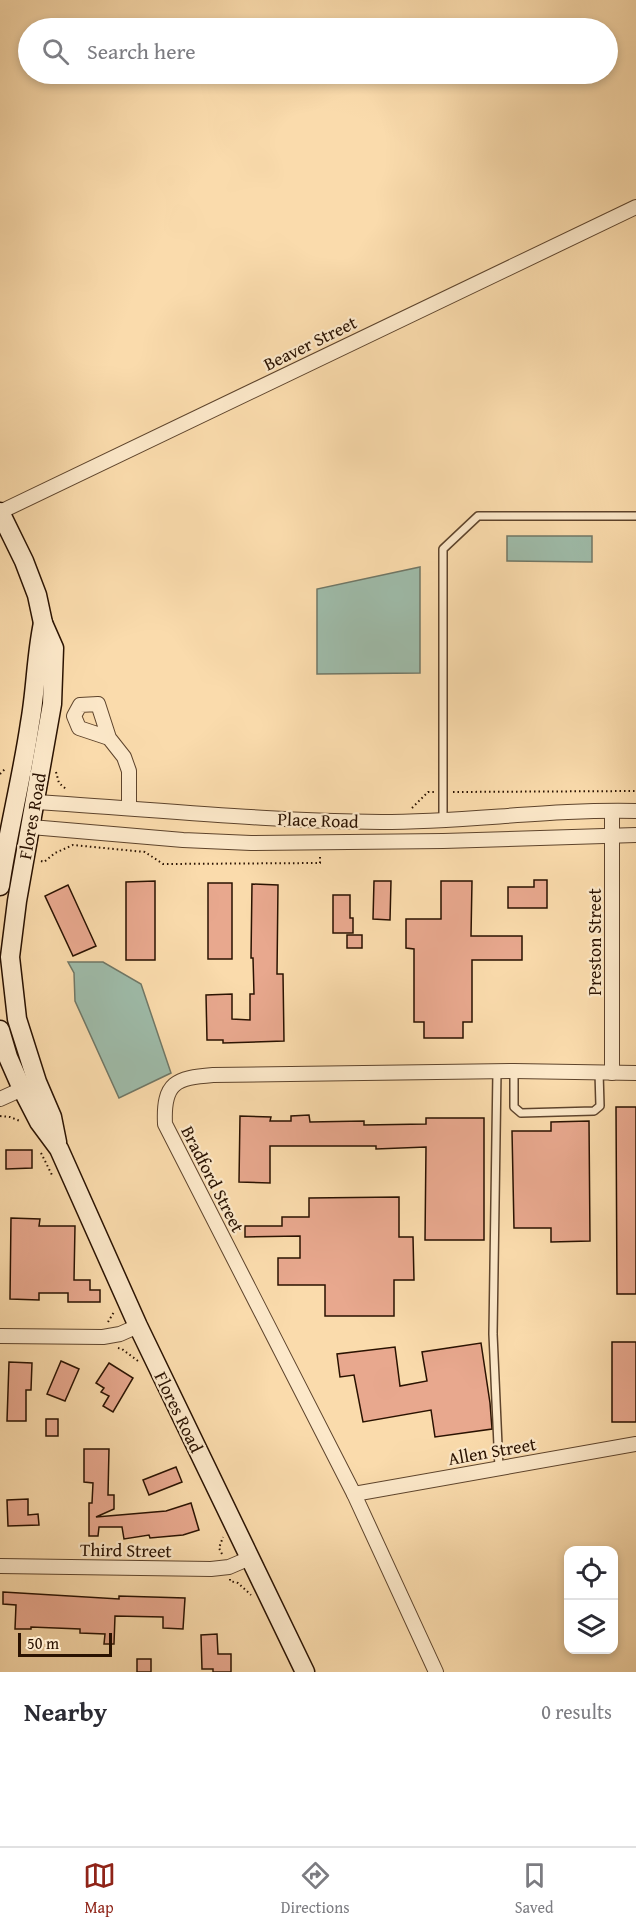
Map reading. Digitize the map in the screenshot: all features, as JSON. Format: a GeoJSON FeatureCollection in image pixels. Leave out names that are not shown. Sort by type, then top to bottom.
{"type":"FeatureCollection","features":[{"type":"Feature","properties":{"kind":"main road","name":"Flores Road"},"geometry":{"type":"LineString","coordinates":[[0,512],[24,561],[43,623],[54,648],[52,704],[17,901],[10,957],[17,1019],[39,1122],[50,1151],[138,1326],[305,1672]]}},
{"type":"Feature","properties":{"kind":"main road","name":"Flores Road"},"geometry":{"type":"LineString","coordinates":[[0,886],[8,800],[35,696],[37,650],[43,623]]}},
{"type":"Feature","properties":{"kind":"main road","name":"Place Road"},"geometry":{"type":"LineString","coordinates":[[8,800],[35,802]]}},
{"type":"Feature","properties":{"kind":"main road","name":"Place Road"},"geometry":{"type":"LineString","coordinates":[[5,825],[31,826]]}},
{"type":"Feature","properties":{"kind":"main road","name":"Flores Road"},"geometry":{"type":"LineString","coordinates":[[0,1030],[8,1057],[30,1085]]}},
{"type":"Feature","properties":{"kind":"street","name":"Beaver Street"},"geometry":{"type":"LineString","coordinates":[[0,512],[636,207]]}},
{"type":"Feature","properties":{"kind":"street"},"geometry":{"type":"LineString","coordinates":[[109,738],[124,757],[129,771],[129,808]]}},
{"type":"Feature","properties":{"kind":"street","name":"Place Road"},"geometry":{"type":"LineString","coordinates":[[35,802],[295,819],[382,822],[586,810],[636,811]]}},
{"type":"Feature","properties":{"kind":"street","name":"Preston Street"},"geometry":{"type":"LineString","coordinates":[[605,1072],[612,811]]}},
{"type":"Feature","properties":{"kind":"street","name":"Place Road"},"geometry":{"type":"LineString","coordinates":[[31,826],[183,840],[251,843],[443,842],[612,834],[636,835]]}},
{"type":"Feature","properties":{"kind":"street","name":"Bradford Street"},"geometry":{"type":"LineString","coordinates":[[436,1672],[354,1494],[165,1124],[164,1107],[168,1093],[174,1084],[189,1077],[213,1075],[496,1071],[636,1073]]}},
{"type":"Feature","properties":{"kind":"street"},"geometry":{"type":"LineString","coordinates":[[0,1099],[30,1085]]}},
{"type":"Feature","properties":{"kind":"street"},"geometry":{"type":"LineString","coordinates":[[0,1336],[103,1337],[120,1334],[138,1326]]}},
{"type":"Feature","properties":{"kind":"street","name":"Allen Street"},"geometry":{"type":"LineString","coordinates":[[354,1494],[636,1444]]}},
{"type":"Feature","properties":{"kind":"street","name":"Third Street"},"geometry":{"type":"LineString","coordinates":[[0,1566],[211,1569],[229,1567],[250,1558]]}},
{"type":"Feature","properties":{"kind":"lane"},"geometry":{"type":"LineString","coordinates":[[443,820],[442,549],[478,516],[636,516]]}},
{"type":"Feature","properties":{"kind":"lane"},"geometry":{"type":"LineString","coordinates":[[496,1071],[493,1334],[500,1468]]}},
{"type":"Feature","properties":{"kind":"lane"},"geometry":{"type":"LineString","coordinates":[[514,1071],[514,1107],[521,1113],[594,1112],[600,1106],[605,1072]]}},
{"type":"Feature","properties":{"kind":"path"},"geometry":{"type":"LineString","coordinates":[[0,774],[7,766]]}},
{"type":"Feature","properties":{"kind":"path"},"geometry":{"type":"LineString","coordinates":[[55,770],[59,783],[66,790],[77,792]]}},
{"type":"Feature","properties":{"kind":"path"},"geometry":{"type":"LineString","coordinates":[[409,811],[428,792],[636,791]]}},
{"type":"Feature","properties":{"kind":"path"},"geometry":{"type":"LineString","coordinates":[[41,861],[44,862],[55,853],[73,845],[145,852],[163,864],[320,863],[320,855]]}},
{"type":"Feature","properties":{"kind":"path"},"geometry":{"type":"LineString","coordinates":[[0,1116],[19,1119],[21,1123]]}},
{"type":"Feature","properties":{"kind":"path"},"geometry":{"type":"LineString","coordinates":[[50,1151],[57,1184]]}},
{"type":"Feature","properties":{"kind":"shaded area"},"geometry":{"type":"Polygon","coordinates":[[[507,536],[592,536],[592,562],[507,561],[507,536]]]}},
{"type":"Feature","properties":{"kind":"shaded area"},"geometry":{"type":"Polygon","coordinates":[[[420,567],[420,673],[317,674],[317,589],[420,567]]]}},
{"type":"Feature","properties":{"kind":"shaded area"},"geometry":{"type":"Polygon","coordinates":[[[68,962],[103,962],[141,984],[171,1073],[119,1098],[75,1001],[74,973],[68,962]]]}},
{"type":"Feature","properties":{"kind":"building"},"geometry":{"type":"Polygon","coordinates":[[[534,880],[547,880],[547,908],[508,908],[508,887],[534,887],[534,880]]]}},
{"type":"Feature","properties":{"kind":"building"},"geometry":{"type":"Polygon","coordinates":[[[155,881],[155,960],[126,960],[126,882],[155,881]]]}},
{"type":"Feature","properties":{"kind":"building"},"geometry":{"type":"Polygon","coordinates":[[[374,881],[391,881],[390,920],[373,919],[374,881]]]}},
{"type":"Feature","properties":{"kind":"building"},"geometry":{"type":"Polygon","coordinates":[[[441,881],[472,881],[471,936],[522,936],[522,960],[472,960],[472,1022],[463,1022],[463,1038],[424,1038],[424,1022],[414,1022],[414,949],[406,948],[406,919],[441,919],[441,881]]]}},
{"type":"Feature","properties":{"kind":"building"},"geometry":{"type":"Polygon","coordinates":[[[208,883],[232,883],[232,959],[208,959],[208,883]]]}},
{"type":"Feature","properties":{"kind":"building"},"geometry":{"type":"Polygon","coordinates":[[[252,884],[278,885],[277,974],[283,974],[284,1041],[223,1043],[223,1040],[207,1040],[206,995],[232,994],[232,1019],[250,1020],[250,994],[254,994],[253,958],[251,958],[252,884]]]}},
{"type":"Feature","properties":{"kind":"building"},"geometry":{"type":"Polygon","coordinates":[[[68,885],[96,946],[73,956],[45,896],[68,885]]]}},
{"type":"Feature","properties":{"kind":"building"},"geometry":{"type":"Polygon","coordinates":[[[333,895],[350,895],[350,918],[353,918],[353,933],[333,933],[333,895]]]}},
{"type":"Feature","properties":{"kind":"building"},"geometry":{"type":"Polygon","coordinates":[[[347,935],[362,935],[362,948],[347,948],[347,935]]]}},
{"type":"Feature","properties":{"kind":"building"},"geometry":{"type":"Polygon","coordinates":[[[616,1107],[636,1107],[636,1294],[617,1294],[616,1107]]]}},
{"type":"Feature","properties":{"kind":"building"},"geometry":{"type":"Polygon","coordinates":[[[309,1115],[310,1122],[364,1121],[364,1125],[426,1124],[426,1118],[484,1118],[484,1240],[425,1240],[426,1147],[376,1149],[376,1146],[270,1146],[270,1183],[239,1182],[240,1116],[271,1117],[270,1121],[291,1121],[291,1116],[309,1115]]]}},
{"type":"Feature","properties":{"kind":"building"},"geometry":{"type":"Polygon","coordinates":[[[589,1121],[590,1241],[551,1242],[551,1228],[514,1228],[512,1131],[551,1131],[551,1122],[589,1121]]]}},
{"type":"Feature","properties":{"kind":"building"},"geometry":{"type":"Polygon","coordinates":[[[6,1150],[32,1150],[32,1168],[6,1169],[6,1150]]]}},
{"type":"Feature","properties":{"kind":"building"},"geometry":{"type":"Polygon","coordinates":[[[399,1197],[399,1237],[413,1237],[414,1280],[394,1280],[394,1316],[325,1316],[325,1285],[278,1285],[278,1258],[300,1258],[300,1236],[245,1237],[245,1226],[282,1226],[282,1217],[309,1217],[309,1198],[399,1197]]]}},
{"type":"Feature","properties":{"kind":"building"},"geometry":{"type":"Polygon","coordinates":[[[11,1218],[40,1219],[39,1226],[75,1226],[74,1280],[90,1280],[90,1290],[100,1290],[100,1302],[68,1302],[68,1293],[39,1293],[39,1300],[10,1299],[11,1218]]]}},
{"type":"Feature","properties":{"kind":"building"},"geometry":{"type":"Polygon","coordinates":[[[612,1342],[636,1342],[636,1422],[612,1422],[612,1342]]]}},
{"type":"Feature","properties":{"kind":"building"},"geometry":{"type":"Polygon","coordinates":[[[481,1343],[492,1429],[435,1437],[431,1410],[363,1422],[354,1375],[340,1377],[337,1354],[395,1347],[400,1386],[427,1381],[422,1352],[481,1343]]]}},
{"type":"Feature","properties":{"kind":"building"},"geometry":{"type":"Polygon","coordinates":[[[61,1361],[79,1369],[65,1401],[47,1394],[61,1361]]]}},
{"type":"Feature","properties":{"kind":"building"},"geometry":{"type":"Polygon","coordinates":[[[9,1362],[32,1363],[31,1390],[26,1390],[26,1421],[7,1421],[9,1362]]]}},
{"type":"Feature","properties":{"kind":"building"},"geometry":{"type":"Polygon","coordinates":[[[109,1363],[133,1378],[113,1412],[103,1406],[109,1396],[101,1392],[104,1388],[96,1383],[109,1363]]]}},
{"type":"Feature","properties":{"kind":"building"},"geometry":{"type":"Polygon","coordinates":[[[46,1419],[58,1419],[58,1436],[46,1436],[46,1419]]]}},
{"type":"Feature","properties":{"kind":"building"},"geometry":{"type":"Polygon","coordinates":[[[84,1449],[109,1449],[108,1495],[114,1495],[114,1509],[96,1517],[166,1511],[191,1503],[199,1530],[183,1535],[150,1538],[149,1535],[124,1539],[122,1527],[99,1527],[98,1536],[89,1536],[89,1503],[92,1503],[93,1483],[84,1482],[84,1449]]]}},
{"type":"Feature","properties":{"kind":"building"},"geometry":{"type":"Polygon","coordinates":[[[176,1467],[182,1482],[149,1495],[143,1480],[176,1467]]]}},
{"type":"Feature","properties":{"kind":"building"},"geometry":{"type":"Polygon","coordinates":[[[28,1499],[28,1515],[38,1514],[39,1525],[8,1526],[7,1500],[28,1499]]]}},
{"type":"Feature","properties":{"kind":"building"},"geometry":{"type":"Polygon","coordinates":[[[3,1592],[119,1599],[119,1596],[185,1598],[183,1629],[163,1628],[163,1617],[115,1616],[114,1644],[104,1644],[105,1634],[80,1633],[80,1629],[31,1627],[31,1629],[15,1629],[16,1605],[3,1604],[3,1592]]]}},
{"type":"Feature","properties":{"kind":"building"},"geometry":{"type":"Polygon","coordinates":[[[217,1634],[218,1654],[231,1654],[231,1672],[213,1672],[213,1669],[202,1669],[201,1635],[217,1634]]]}},
{"type":"Feature","properties":{"kind":"building"},"geometry":{"type":"Polygon","coordinates":[[[137,1659],[151,1659],[151,1672],[137,1672],[137,1659]]]}}]}
